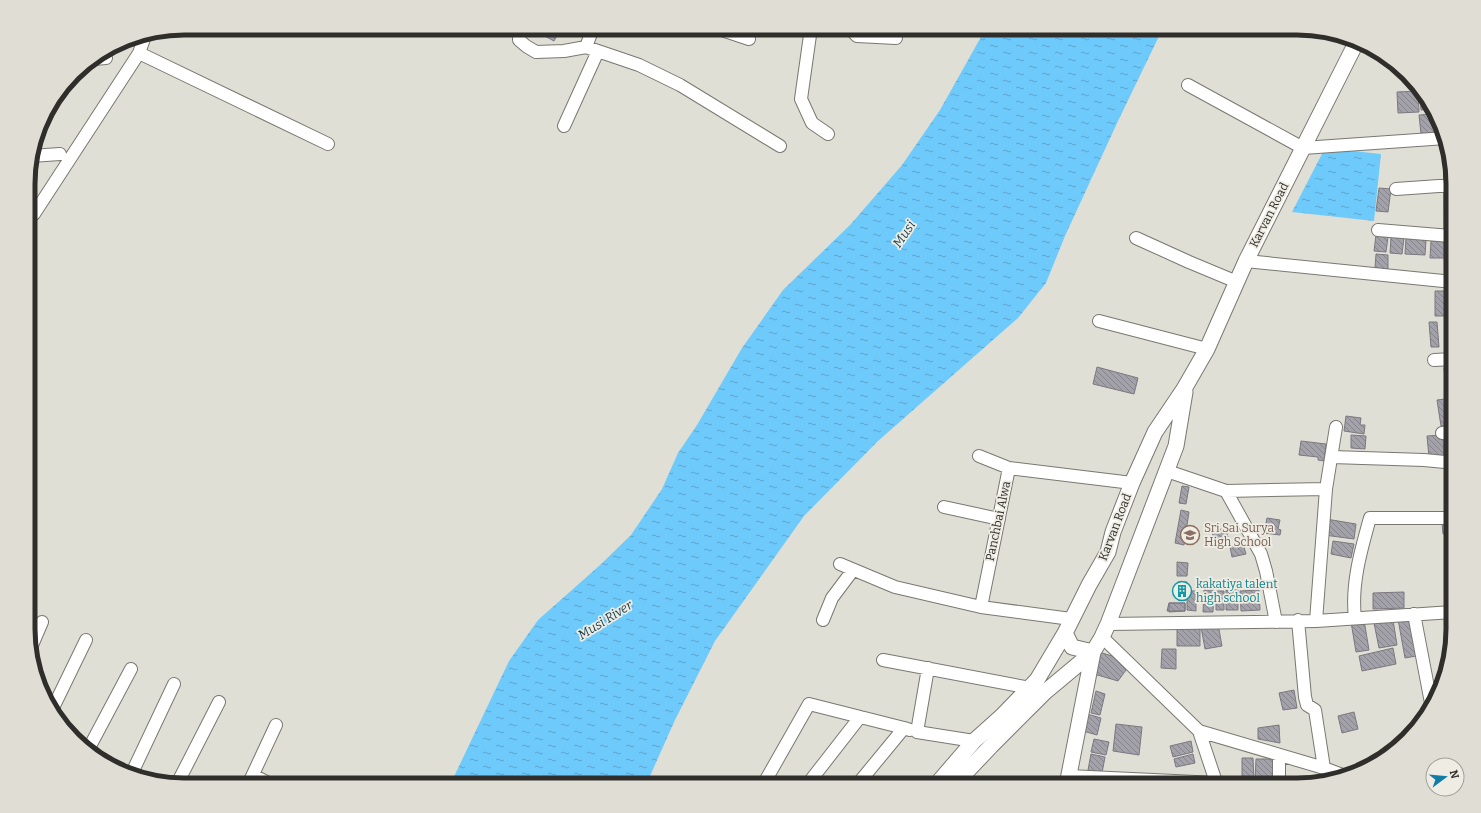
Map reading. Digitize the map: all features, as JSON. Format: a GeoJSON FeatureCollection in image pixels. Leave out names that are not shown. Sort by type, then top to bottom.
{"type":"FeatureCollection","features":[{"type":"Feature","properties":{"kind":"street"},"geometry":{"type":"LineString","coordinates":[[519,35],[519,40],[536,52],[564,51],[586,47],[640,65],[680,85],[780,146]]}},
{"type":"Feature","properties":{"kind":"street"},"geometry":{"type":"LineString","coordinates":[[586,47],[590,35]]}},
{"type":"Feature","properties":{"kind":"street"},"geometry":{"type":"LineString","coordinates":[[737,35],[749,39]]}},
{"type":"Feature","properties":{"kind":"street"},"geometry":{"type":"LineString","coordinates":[[810,35],[801,99],[812,123],[828,134]]}},
{"type":"Feature","properties":{"kind":"street"},"geometry":{"type":"LineString","coordinates":[[856,35],[896,38]]}},
{"type":"Feature","properties":{"kind":"street"},"geometry":{"type":"LineString","coordinates":[[35,212],[139,53],[143,41]]}},
{"type":"Feature","properties":{"kind":"street","name":"Karvan Road"},"geometry":{"type":"LineString","coordinates":[[942,778],[974,741],[1003,715],[1037,680],[1068,626],[1108,552],[1113,532],[1132,483],[1155,432],[1184,389],[1207,349],[1246,261],[1354,46]]}},
{"type":"Feature","properties":{"kind":"street"},"geometry":{"type":"LineString","coordinates":[[564,126],[598,51]]}},
{"type":"Feature","properties":{"kind":"street"},"geometry":{"type":"LineString","coordinates":[[139,53],[328,144]]}},
{"type":"Feature","properties":{"kind":"street"},"geometry":{"type":"LineString","coordinates":[[1188,85],[1303,148],[1439,139]]}},
{"type":"Feature","properties":{"kind":"street"},"geometry":{"type":"LineString","coordinates":[[38,156],[60,154]]}},
{"type":"Feature","properties":{"kind":"street"},"geometry":{"type":"LineString","coordinates":[[1396,189],[1446,186]]}},
{"type":"Feature","properties":{"kind":"street"},"geometry":{"type":"LineString","coordinates":[[1378,230],[1446,236]]}},
{"type":"Feature","properties":{"kind":"street"},"geometry":{"type":"LineString","coordinates":[[1136,238],[1237,282]]}},
{"type":"Feature","properties":{"kind":"street"},"geometry":{"type":"LineString","coordinates":[[1246,261],[1446,281]]}},
{"type":"Feature","properties":{"kind":"street"},"geometry":{"type":"LineString","coordinates":[[1099,321],[1207,349]]}},
{"type":"Feature","properties":{"kind":"street"},"geometry":{"type":"LineString","coordinates":[[1434,360],[1446,359]]}},
{"type":"Feature","properties":{"kind":"street","name":"Karvan Road"},"geometry":{"type":"LineString","coordinates":[[1067,778],[1093,652],[1105,630],[1176,446],[1185,392],[1184,389]]}},
{"type":"Feature","properties":{"kind":"street"},"geometry":{"type":"LineString","coordinates":[[1316,620],[1326,489],[1336,427]]}},
{"type":"Feature","properties":{"kind":"street"},"geometry":{"type":"LineString","coordinates":[[979,456],[1009,468]]}},
{"type":"Feature","properties":{"kind":"street"},"geometry":{"type":"LineString","coordinates":[[1332,457],[1445,462]]}},
{"type":"Feature","properties":{"kind":"street","name":"Panchbai Alwa"},"geometry":{"type":"LineString","coordinates":[[981,607],[1009,468],[1132,483]]}},
{"type":"Feature","properties":{"kind":"street"},"geometry":{"type":"LineString","coordinates":[[1167,471],[1226,491],[1326,489]]}},
{"type":"Feature","properties":{"kind":"street"},"geometry":{"type":"LineString","coordinates":[[1226,491],[1261,554],[1266,571],[1276,622]]}},
{"type":"Feature","properties":{"kind":"street"},"geometry":{"type":"LineString","coordinates":[[944,507],[999,519]]}},
{"type":"Feature","properties":{"kind":"street"},"geometry":{"type":"LineString","coordinates":[[1355,618],[1354,595],[1358,564],[1370,518],[1446,518]]}},
{"type":"Feature","properties":{"kind":"street"},"geometry":{"type":"LineString","coordinates":[[840,564],[895,587],[1068,626],[1072,647],[1093,652]]}},
{"type":"Feature","properties":{"kind":"street"},"geometry":{"type":"LineString","coordinates":[[824,620],[832,598],[853,570]]}},
{"type":"Feature","properties":{"kind":"street"},"geometry":{"type":"LineString","coordinates":[[1105,630],[1446,612]]}},
{"type":"Feature","properties":{"kind":"street"},"geometry":{"type":"LineString","coordinates":[[1414,614],[1430,697]]}},
{"type":"Feature","properties":{"kind":"street"},"geometry":{"type":"LineString","coordinates":[[1298,620],[1305,697],[1307,705],[1315,710],[1324,768]]}},
{"type":"Feature","properties":{"kind":"street"},"geometry":{"type":"LineString","coordinates":[[35,638],[42,622]]}},
{"type":"Feature","properties":{"kind":"street"},"geometry":{"type":"LineString","coordinates":[[1105,630],[1199,730],[1215,778]]}},
{"type":"Feature","properties":{"kind":"street"},"geometry":{"type":"LineString","coordinates":[[55,704],[86,640]]}},
{"type":"Feature","properties":{"kind":"street"},"geometry":{"type":"LineString","coordinates":[[961,778],[1044,692],[1093,652]]}},
{"type":"Feature","properties":{"kind":"street"},"geometry":{"type":"LineString","coordinates":[[883,660],[1030,688]]}},
{"type":"Feature","properties":{"kind":"street"},"geometry":{"type":"LineString","coordinates":[[917,732],[928,668]]}},
{"type":"Feature","properties":{"kind":"street"},"geometry":{"type":"LineString","coordinates":[[91,745],[131,669]]}},
{"type":"Feature","properties":{"kind":"street"},"geometry":{"type":"LineString","coordinates":[[134,769],[174,684]]}},
{"type":"Feature","properties":{"kind":"street"},"geometry":{"type":"LineString","coordinates":[[179,778],[219,702]]}},
{"type":"Feature","properties":{"kind":"street"},"geometry":{"type":"LineString","coordinates":[[767,778],[809,704],[917,732],[974,741]]}},
{"type":"Feature","properties":{"kind":"street"},"geometry":{"type":"LineString","coordinates":[[812,778],[860,717]]}},
{"type":"Feature","properties":{"kind":"street"},"geometry":{"type":"LineString","coordinates":[[251,778],[276,725]]}},
{"type":"Feature","properties":{"kind":"street"},"geometry":{"type":"LineString","coordinates":[[863,778],[904,728]]}},
{"type":"Feature","properties":{"kind":"street"},"geometry":{"type":"LineString","coordinates":[[1199,730],[1324,768],[1335,773]]}},
{"type":"Feature","properties":{"kind":"street"},"geometry":{"type":"LineString","coordinates":[[1279,755],[1279,778]]}},
{"type":"Feature","properties":{"kind":"water"},"geometry":{"type":"Polygon","coordinates":[[[982,35],[1160,35],[1065,236],[1046,283],[1018,318],[878,441],[804,516],[715,641],[675,720],[649,778],[453,778],[509,661],[538,620],[599,566],[631,535],[662,489],[678,453],[697,425],[742,348],[783,290],[851,224],[902,165],[940,110],[982,35]]]}},
{"type":"Feature","properties":{"kind":"water"},"geometry":{"type":"Polygon","coordinates":[[[1325,148],[1381,154],[1374,221],[1292,212],[1325,148]]]}},
{"type":"Feature","properties":{"kind":"building"},"geometry":{"type":"Polygon","coordinates":[[[543,35],[557,35],[554,41],[543,35]]]}},
{"type":"Feature","properties":{"kind":"building"},"geometry":{"type":"Polygon","coordinates":[[[1413,91],[1418,97],[1419,112],[1398,113],[1397,92],[1413,91]]]}},
{"type":"Feature","properties":{"kind":"building"},"geometry":{"type":"Polygon","coordinates":[[[1420,100],[1426,110],[1421,110],[1420,100]]]}},
{"type":"Feature","properties":{"kind":"building"},"geometry":{"type":"Polygon","coordinates":[[[1429,114],[1437,133],[1421,134],[1419,115],[1429,114]]]}},
{"type":"Feature","properties":{"kind":"building"},"geometry":{"type":"Polygon","coordinates":[[[1379,188],[1391,189],[1388,212],[1376,211],[1379,188]]]}},
{"type":"Feature","properties":{"kind":"building"},"geometry":{"type":"Polygon","coordinates":[[[1376,235],[1388,237],[1386,252],[1374,251],[1376,235]]]}},
{"type":"Feature","properties":{"kind":"building"},"geometry":{"type":"Polygon","coordinates":[[[1391,237],[1404,238],[1402,254],[1390,253],[1391,237]]]}},
{"type":"Feature","properties":{"kind":"building"},"geometry":{"type":"Polygon","coordinates":[[[1406,238],[1426,240],[1425,255],[1405,254],[1406,238]]]}},
{"type":"Feature","properties":{"kind":"building"},"geometry":{"type":"Polygon","coordinates":[[[1431,241],[1446,241],[1446,258],[1430,258],[1431,241]]]}},
{"type":"Feature","properties":{"kind":"building"},"geometry":{"type":"Polygon","coordinates":[[[1376,254],[1388,255],[1388,269],[1375,268],[1376,254]]]}},
{"type":"Feature","properties":{"kind":"building"},"geometry":{"type":"Polygon","coordinates":[[[1435,291],[1446,291],[1446,316],[1435,316],[1435,291]]]}},
{"type":"Feature","properties":{"kind":"building"},"geometry":{"type":"Polygon","coordinates":[[[1429,322],[1437,322],[1439,347],[1431,347],[1429,322]]]}},
{"type":"Feature","properties":{"kind":"building"},"geometry":{"type":"Polygon","coordinates":[[[1097,367],[1138,378],[1134,394],[1093,384],[1097,367]]]}},
{"type":"Feature","properties":{"kind":"building"},"geometry":{"type":"Polygon","coordinates":[[[1444,368],[1446,368],[1446,387],[1444,368]]]}},
{"type":"Feature","properties":{"kind":"building"},"geometry":{"type":"Polygon","coordinates":[[[1445,399],[1446,425],[1441,426],[1437,400],[1445,399]]]}},
{"type":"Feature","properties":{"kind":"building"},"geometry":{"type":"Polygon","coordinates":[[[1346,416],[1361,418],[1360,425],[1365,425],[1364,434],[1344,431],[1346,416]]]}},
{"type":"Feature","properties":{"kind":"building"},"geometry":{"type":"Polygon","coordinates":[[[1351,435],[1366,436],[1365,449],[1351,448],[1351,435]]]}},
{"type":"Feature","properties":{"kind":"building"},"geometry":{"type":"Polygon","coordinates":[[[1443,435],[1444,456],[1429,457],[1427,436],[1443,435]]]}},
{"type":"Feature","properties":{"kind":"building"},"geometry":{"type":"Polygon","coordinates":[[[1301,441],[1326,444],[1324,461],[1318,460],[1318,457],[1299,455],[1301,441]]]}},
{"type":"Feature","properties":{"kind":"building"},"geometry":{"type":"Polygon","coordinates":[[[1182,486],[1189,487],[1186,504],[1179,503],[1182,486]]]}},
{"type":"Feature","properties":{"kind":"building"},"geometry":{"type":"Polygon","coordinates":[[[1181,510],[1189,512],[1184,545],[1175,543],[1181,510]]]}},
{"type":"Feature","properties":{"kind":"building"},"geometry":{"type":"Polygon","coordinates":[[[1267,518],[1280,520],[1278,529],[1281,530],[1280,535],[1264,533],[1267,518]]]}},
{"type":"Feature","properties":{"kind":"building"},"geometry":{"type":"Polygon","coordinates":[[[1326,519],[1356,524],[1354,539],[1324,535],[1326,519]]]}},
{"type":"Feature","properties":{"kind":"building"},"geometry":{"type":"Polygon","coordinates":[[[1442,523],[1446,523],[1446,534],[1443,534],[1442,523]]]}},
{"type":"Feature","properties":{"kind":"building"},"geometry":{"type":"Polygon","coordinates":[[[1225,528],[1228,537],[1214,540],[1212,532],[1225,528]]]}},
{"type":"Feature","properties":{"kind":"building"},"geometry":{"type":"Polygon","coordinates":[[[1333,541],[1354,544],[1351,558],[1331,554],[1333,541]]]}},
{"type":"Feature","properties":{"kind":"building"},"geometry":{"type":"Polygon","coordinates":[[[1243,544],[1246,554],[1232,557],[1230,547],[1243,544]]]}},
{"type":"Feature","properties":{"kind":"building"},"geometry":{"type":"Polygon","coordinates":[[[1177,562],[1188,563],[1187,576],[1177,576],[1177,562]]]}},
{"type":"Feature","properties":{"kind":"building","name":"kakatiya talent high school"},"geometry":{"type":"Polygon","coordinates":[[[1178,582],[1187,582],[1186,600],[1178,600],[1178,582]]]}},
{"type":"Feature","properties":{"kind":"building"},"geometry":{"type":"Polygon","coordinates":[[[1204,590],[1214,590],[1213,612],[1203,612],[1204,590]]]}},
{"type":"Feature","properties":{"kind":"building"},"geometry":{"type":"Polygon","coordinates":[[[1226,590],[1238,590],[1238,610],[1226,610],[1226,590]]]}},
{"type":"Feature","properties":{"kind":"building"},"geometry":{"type":"Polygon","coordinates":[[[1259,590],[1260,610],[1241,611],[1240,591],[1259,590]]]}},
{"type":"Feature","properties":{"kind":"building"},"geometry":{"type":"Polygon","coordinates":[[[1187,591],[1196,591],[1196,611],[1187,610],[1187,591]]]}},
{"type":"Feature","properties":{"kind":"building"},"geometry":{"type":"Polygon","coordinates":[[[1216,591],[1224,591],[1224,610],[1216,610],[1216,591]]]}},
{"type":"Feature","properties":{"kind":"building"},"geometry":{"type":"Polygon","coordinates":[[[1404,592],[1404,608],[1373,609],[1373,593],[1404,592]]]}},
{"type":"Feature","properties":{"kind":"building"},"geometry":{"type":"Polygon","coordinates":[[[1169,603],[1185,603],[1185,611],[1169,612],[1169,603]]]}},
{"type":"Feature","properties":{"kind":"building"},"geometry":{"type":"Polygon","coordinates":[[[1169,603],[1185,603],[1185,611],[1167,611],[1169,603]]]}},
{"type":"Feature","properties":{"kind":"building"},"geometry":{"type":"Polygon","coordinates":[[[1409,617],[1416,656],[1405,658],[1398,619],[1409,617]]]}},
{"type":"Feature","properties":{"kind":"building"},"geometry":{"type":"Polygon","coordinates":[[[1364,620],[1369,650],[1356,652],[1351,622],[1364,620]]]}},
{"type":"Feature","properties":{"kind":"building"},"geometry":{"type":"Polygon","coordinates":[[[1393,620],[1397,645],[1379,648],[1374,623],[1393,620]]]}},
{"type":"Feature","properties":{"kind":"building"},"geometry":{"type":"Polygon","coordinates":[[[1218,624],[1222,646],[1205,649],[1201,627],[1218,624]]]}},
{"type":"Feature","properties":{"kind":"building"},"geometry":{"type":"Polygon","coordinates":[[[1200,628],[1200,646],[1177,646],[1177,629],[1200,628]]]}},
{"type":"Feature","properties":{"kind":"building"},"geometry":{"type":"Polygon","coordinates":[[[1393,648],[1396,664],[1362,671],[1359,656],[1393,648]]]}},
{"type":"Feature","properties":{"kind":"building"},"geometry":{"type":"Polygon","coordinates":[[[1162,649],[1176,649],[1176,669],[1161,668],[1162,649]]]}},
{"type":"Feature","properties":{"kind":"building"},"geometry":{"type":"Polygon","coordinates":[[[1099,652],[1112,656],[1126,670],[1118,681],[1094,674],[1099,652]]]}},
{"type":"Feature","properties":{"kind":"building"},"geometry":{"type":"Polygon","coordinates":[[[1294,690],[1297,708],[1283,710],[1279,693],[1294,690]]]}},
{"type":"Feature","properties":{"kind":"building"},"geometry":{"type":"Polygon","coordinates":[[[1096,691],[1105,694],[1100,715],[1091,713],[1096,691]]]}},
{"type":"Feature","properties":{"kind":"building"},"geometry":{"type":"Polygon","coordinates":[[[1354,712],[1358,729],[1342,733],[1338,716],[1354,712]]]}},
{"type":"Feature","properties":{"kind":"building"},"geometry":{"type":"Polygon","coordinates":[[[1087,714],[1101,718],[1097,735],[1083,731],[1087,714]]]}},
{"type":"Feature","properties":{"kind":"building"},"geometry":{"type":"Polygon","coordinates":[[[1116,724],[1142,727],[1139,755],[1113,751],[1116,724]]]}},
{"type":"Feature","properties":{"kind":"building"},"geometry":{"type":"Polygon","coordinates":[[[1279,725],[1280,743],[1258,739],[1258,728],[1279,725]]]}},
{"type":"Feature","properties":{"kind":"building"},"geometry":{"type":"Polygon","coordinates":[[[1094,739],[1109,742],[1106,755],[1091,752],[1094,739]]]}},
{"type":"Feature","properties":{"kind":"building"},"geometry":{"type":"Polygon","coordinates":[[[1191,741],[1193,752],[1173,757],[1170,746],[1191,741]]]}},
{"type":"Feature","properties":{"kind":"building"},"geometry":{"type":"Polygon","coordinates":[[[1091,754],[1105,757],[1102,773],[1088,770],[1091,754]]]}},
{"type":"Feature","properties":{"kind":"building"},"geometry":{"type":"Polygon","coordinates":[[[1193,754],[1195,763],[1176,767],[1174,759],[1193,754]]]}},
{"type":"Feature","properties":{"kind":"building"},"geometry":{"type":"Polygon","coordinates":[[[1242,758],[1253,758],[1254,778],[1242,778],[1242,758]]]}},
{"type":"Feature","properties":{"kind":"building"},"geometry":{"type":"Polygon","coordinates":[[[1256,759],[1273,759],[1272,778],[1255,778],[1256,759]]]}},
{"type":"Feature","properties":{"kind":"place","name":"Sri Sai Surya High School"},"geometry":{"type":"Point","coordinates":[1190,535]}},
{"type":"Feature","properties":{"kind":"place","name":"kakatiya talent high school"},"geometry":{"type":"Point","coordinates":[1182,591]}},
{"type":"Feature","properties":{"kind":"water label","name":"Musi"},"geometry":{"type":"Point","coordinates":[904,234]}},
{"type":"Feature","properties":{"kind":"water label","name":"Musi River"},"geometry":{"type":"Point","coordinates":[605,620]}}]}
